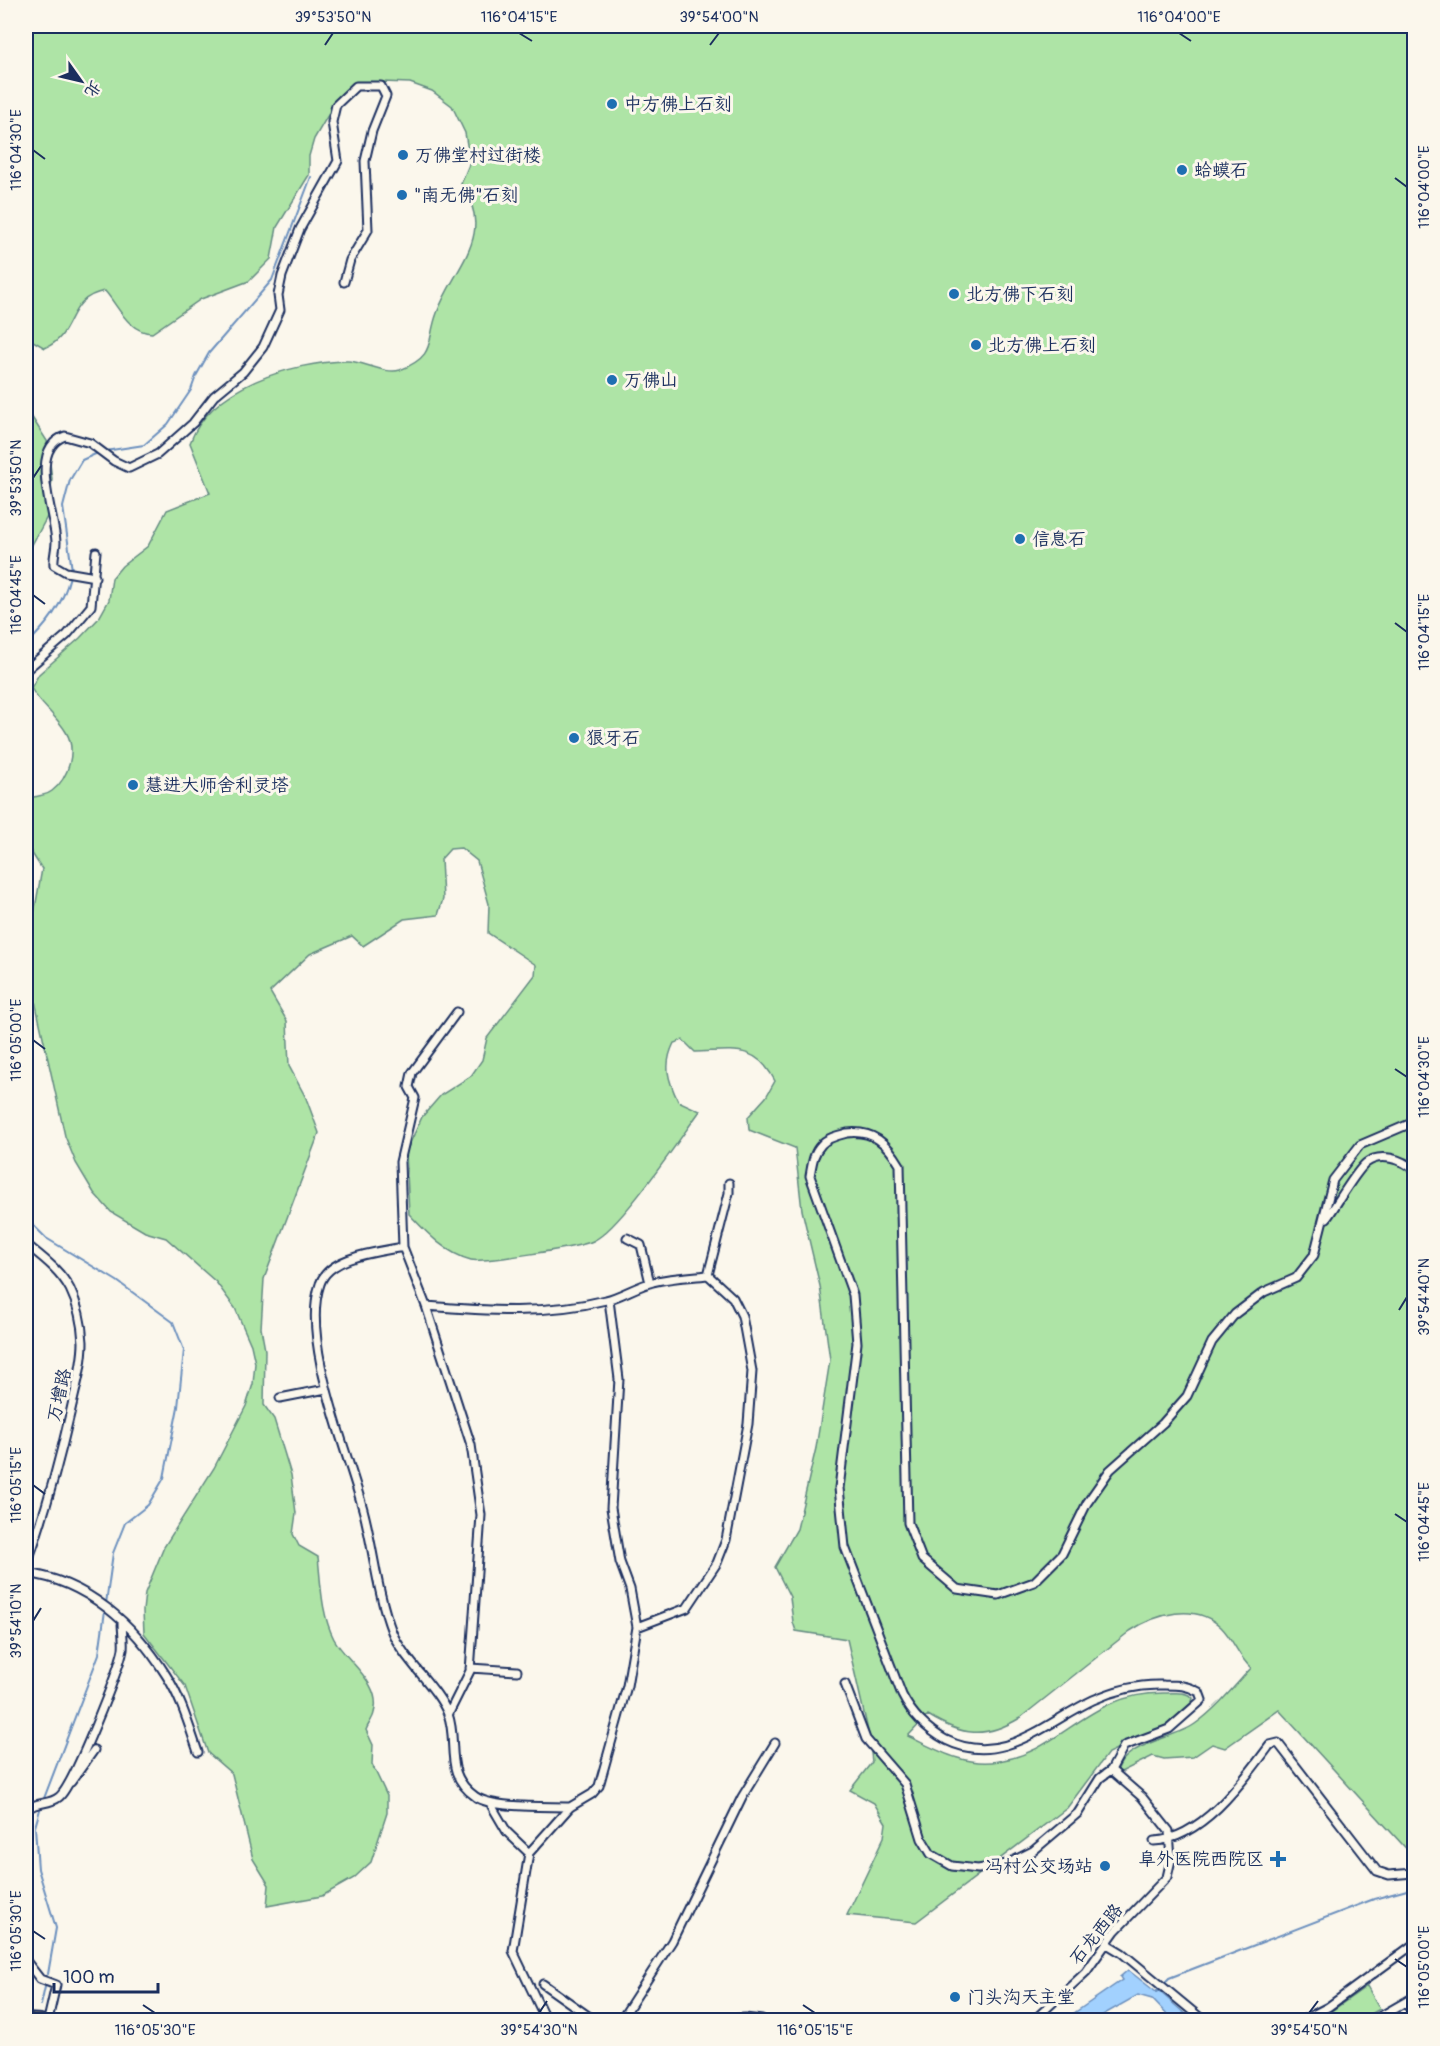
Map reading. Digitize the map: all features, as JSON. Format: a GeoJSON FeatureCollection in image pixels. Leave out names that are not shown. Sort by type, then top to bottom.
{"type":"FeatureCollection","features":[{"type":"Feature","properties":{"kind":"main road"},"geometry":{"type":"LineString","coordinates":[[26,2019],[41,2020]]}},
{"type":"Feature","properties":{"kind":"street"},"geometry":{"type":"LineString","coordinates":[[95,577],[66,572],[54,566],[56,542],[44,462],[55,442],[65,436],[82,439],[129,468],[158,454],[193,423],[214,396],[243,372],[263,348],[280,310],[279,295],[282,276],[300,229],[338,161],[332,122],[336,105],[356,86],[381,86],[386,96],[372,131],[365,162],[368,230],[350,260],[344,282]]}},
{"type":"Feature","properties":{"kind":"street"},"geometry":{"type":"LineString","coordinates":[[26,670],[67,635],[91,606],[96,552]]}},
{"type":"Feature","properties":{"kind":"street"},"geometry":{"type":"LineString","coordinates":[[448,1715],[470,1668],[481,1543],[478,1482],[471,1445],[426,1306],[403,1247],[400,1162],[415,1098],[409,1087],[412,1074],[457,1012]]}},
{"type":"Feature","properties":{"kind":"street"},"geometry":{"type":"LineString","coordinates":[[845,1683],[866,1738],[905,1784],[922,1839],[931,1854],[952,1866],[978,1869],[1006,1864],[1033,1851],[1078,1813],[1100,1778],[1111,1770],[1124,1746],[1169,1729],[1202,1700],[1199,1692],[1188,1686],[1156,1684],[1135,1687],[1094,1700],[1017,1743],[983,1749],[966,1748],[939,1736],[914,1715],[902,1695],[846,1547],[839,1488],[857,1343],[853,1295],[810,1176],[813,1158],[821,1143],[838,1134],[855,1132],[872,1134],[892,1151],[900,1165],[908,1523],[922,1559],[957,1589],[998,1595],[1034,1582],[1062,1554],[1087,1503],[1110,1470],[1163,1423],[1187,1396],[1212,1342],[1235,1314],[1264,1292],[1296,1278],[1314,1255],[1333,1180],[1360,1145],[1414,1122]]}},
{"type":"Feature","properties":{"kind":"street"},"geometry":{"type":"LineString","coordinates":[[1324,1222],[1366,1163],[1388,1157],[1407,1162],[1414,1170]]}},
{"type":"Feature","properties":{"kind":"street"},"geometry":{"type":"LineString","coordinates":[[708,1275],[729,1193],[729,1183]]}},
{"type":"Feature","properties":{"kind":"street"},"geometry":{"type":"LineString","coordinates":[[627,1238],[641,1245],[650,1283]]}},
{"type":"Feature","properties":{"kind":"street","name":"万增路"},"geometry":{"type":"LineString","coordinates":[[26,1244],[55,1268],[69,1287],[78,1311],[83,1341],[81,1364],[67,1426],[42,1521],[26,1567]]}},
{"type":"Feature","properties":{"kind":"street"},"geometry":{"type":"LineString","coordinates":[[403,1247],[352,1257],[325,1274],[320,1283],[316,1320],[326,1389],[364,1514],[378,1587],[393,1633],[448,1715],[453,1765],[465,1786],[477,1797],[490,1803],[570,1807]]}},
{"type":"Feature","properties":{"kind":"street"},"geometry":{"type":"LineString","coordinates":[[426,1306],[516,1313],[552,1310],[609,1300],[625,1291],[650,1283],[708,1275]]}},
{"type":"Feature","properties":{"kind":"street"},"geometry":{"type":"LineString","coordinates":[[637,1627],[687,1608],[717,1563],[726,1540],[748,1424],[752,1371],[742,1316],[733,1298],[708,1275]]}},
{"type":"Feature","properties":{"kind":"street"},"geometry":{"type":"LineString","coordinates":[[546,2020],[513,1951],[529,1853],[570,1807],[592,1794],[603,1778],[627,1686],[637,1627],[630,1589],[620,1562],[611,1508],[620,1379],[609,1300]]}},
{"type":"Feature","properties":{"kind":"street"},"geometry":{"type":"LineString","coordinates":[[280,1398],[326,1389]]}},
{"type":"Feature","properties":{"kind":"street"},"geometry":{"type":"LineString","coordinates":[[26,1573],[50,1576],[91,1597],[116,1614],[167,1676],[198,1752]]}},
{"type":"Feature","properties":{"kind":"street"},"geometry":{"type":"LineString","coordinates":[[26,1811],[36,1803],[50,1802],[60,1797],[65,1788],[101,1712],[123,1650],[122,1622]]}},
{"type":"Feature","properties":{"kind":"street"},"geometry":{"type":"LineString","coordinates":[[470,1668],[517,1671]]}},
{"type":"Feature","properties":{"kind":"street"},"geometry":{"type":"LineString","coordinates":[[621,2020],[672,1941],[742,1797],[776,1743]]}},
{"type":"Feature","properties":{"kind":"street"},"geometry":{"type":"LineString","coordinates":[[1154,1841],[1170,1838],[1212,1816],[1270,1745],[1278,1743],[1377,1871],[1389,1875],[1414,1873]]}},
{"type":"Feature","properties":{"kind":"street"},"geometry":{"type":"LineString","coordinates":[[65,1788],[94,1750]]}},
{"type":"Feature","properties":{"kind":"street"},"geometry":{"type":"LineString","coordinates":[[1111,1770],[1142,1797],[1169,1831],[1170,1838]]}},
{"type":"Feature","properties":{"kind":"street"},"geometry":{"type":"LineString","coordinates":[[490,1803],[507,1832],[529,1853]]}},
{"type":"Feature","properties":{"kind":"street","name":"石龙西路"},"geometry":{"type":"LineString","coordinates":[[1034,2020],[1086,1972],[1115,1931],[1167,1877],[1171,1860],[1170,1838]]}},
{"type":"Feature","properties":{"kind":"street"},"geometry":{"type":"LineString","coordinates":[[26,1911],[26,1926]]}},
{"type":"Feature","properties":{"kind":"street"},"geometry":{"type":"LineString","coordinates":[[1107,1944],[1163,1986],[1203,2020]]}},
{"type":"Feature","properties":{"kind":"street"},"geometry":{"type":"LineString","coordinates":[[1303,2020],[1328,2007],[1414,1944]]}},
{"type":"Feature","properties":{"kind":"street"},"geometry":{"type":"LineString","coordinates":[[26,1961],[40,1979],[56,1985],[48,2020]]}},
{"type":"Feature","properties":{"kind":"street"},"geometry":{"type":"LineString","coordinates":[[543,1984],[594,2020]]}},
{"type":"Feature","properties":{"kind":"street"},"geometry":{"type":"LineString","coordinates":[[1374,2020],[1414,1997]]}},
{"type":"Feature","properties":{"kind":"street"},"geometry":{"type":"LineString","coordinates":[[1406,2002],[1414,2016]]}},
{"type":"Feature","properties":{"kind":"street"},"geometry":{"type":"LineString","coordinates":[[708,2020],[745,2018],[762,2020]]}},
{"type":"Feature","properties":{"kind":"green space"},"geometry":{"type":"Polygon","coordinates":[[[26,26],[1414,26],[1414,1857],[1279,1710],[1225,1748],[1212,1744],[1193,1757],[1164,1759],[1153,1756],[1117,1774],[1120,1764],[1128,1755],[1150,1743],[1186,1729],[1203,1718],[1251,1668],[1221,1627],[1211,1619],[1188,1613],[1176,1613],[1152,1620],[1130,1631],[1020,1718],[1007,1725],[984,1732],[963,1731],[928,1715],[908,1736],[952,1756],[975,1762],[987,1762],[1022,1755],[1116,1701],[1139,1695],[1167,1693],[1184,1693],[1193,1698],[1192,1702],[1165,1726],[1108,1753],[1067,1808],[916,1922],[847,1915],[884,1837],[886,1823],[874,1803],[850,1790],[872,1762],[869,1735],[847,1639],[796,1631],[790,1597],[775,1567],[797,1529],[816,1448],[830,1360],[820,1286],[802,1210],[795,1148],[749,1130],[748,1117],[766,1097],[775,1081],[760,1060],[751,1055],[732,1051],[695,1052],[683,1040],[674,1043],[668,1065],[672,1086],[678,1101],[700,1111],[633,1202],[605,1233],[585,1244],[493,1259],[471,1260],[453,1253],[409,1214],[406,1152],[422,1117],[441,1095],[471,1076],[482,1060],[487,1038],[535,975],[536,965],[488,933],[489,904],[477,861],[461,848],[450,849],[441,859],[443,899],[438,915],[404,919],[363,946],[352,936],[310,954],[270,992],[287,1021],[289,1066],[306,1098],[319,1133],[264,1279],[261,1328],[265,1350],[264,1405],[274,1419],[291,1475],[296,1513],[293,1534],[299,1546],[318,1557],[322,1599],[326,1619],[334,1639],[362,1673],[373,1692],[374,1713],[366,1730],[373,1745],[372,1764],[387,1796],[387,1813],[371,1862],[354,1878],[322,1896],[267,1906],[269,1885],[253,1859],[232,1774],[208,1753],[185,1686],[144,1633],[143,1611],[145,1593],[164,1547],[214,1468],[246,1406],[253,1384],[255,1363],[251,1345],[235,1308],[216,1282],[166,1238],[145,1232],[111,1212],[94,1193],[76,1163],[65,1136],[29,974],[29,942],[42,869],[26,844],[26,798],[47,794],[58,785],[70,763],[71,747],[62,726],[31,688],[39,674],[99,618],[109,600],[112,578],[122,566],[148,546],[167,510],[210,493],[190,443],[200,423],[215,407],[255,381],[302,366],[347,361],[394,371],[420,359],[428,347],[444,296],[462,265],[474,235],[475,219],[471,203],[461,184],[470,162],[465,133],[452,106],[432,91],[410,83],[382,82],[353,87],[335,103],[314,139],[309,156],[309,175],[277,227],[271,259],[249,281],[201,299],[152,333],[144,332],[130,323],[105,291],[92,295],[77,309],[62,335],[45,348],[26,337],[26,26]]]}},
{"type":"Feature","properties":{"kind":"green space"},"geometry":{"type":"Polygon","coordinates":[[[26,408],[47,441],[52,479],[48,515],[26,556],[26,408]]]}},
{"type":"Feature","properties":{"kind":"green space"},"geometry":{"type":"Polygon","coordinates":[[[1367,1986],[1380,2009],[1360,2020],[1319,2020],[1367,1986]]]}},
{"type":"Feature","properties":{"kind":"water"},"geometry":{"type":"Polygon","coordinates":[[[1128,1970],[1156,1992],[1159,1991],[1192,2020],[1172,2020],[1152,1999],[1138,1995],[1094,2020],[1064,2020],[1122,1980],[1120,1977],[1128,1970]]]}},
{"type":"Feature","properties":{"kind":"waterway"},"geometry":{"type":"LineString","coordinates":[[105,451],[144,445],[168,424],[191,390],[209,353],[272,280],[311,177]]}},
{"type":"Feature","properties":{"kind":"waterway"},"geometry":{"type":"LineString","coordinates":[[72,570],[63,507],[70,480],[82,460],[100,452]]}},
{"type":"Feature","properties":{"kind":"waterway"},"geometry":{"type":"LineString","coordinates":[[26,645],[53,614],[70,576]]}},
{"type":"Feature","properties":{"kind":"waterway"},"geometry":{"type":"LineString","coordinates":[[26,1218],[46,1238],[117,1281],[173,1322],[184,1350],[178,1407],[164,1478],[148,1505],[125,1523],[113,1553],[99,1654],[43,1801]]}},
{"type":"Feature","properties":{"kind":"waterway"},"geometry":{"type":"LineString","coordinates":[[41,1806],[35,1827],[38,1869],[56,1928],[48,1974]]}},
{"type":"Feature","properties":{"kind":"waterway"},"geometry":{"type":"LineString","coordinates":[[1156,1992],[1169,1978],[1374,1899],[1407,1890]]}},
{"type":"Feature","properties":{"kind":"waterway"},"geometry":{"type":"LineString","coordinates":[[41,2005],[45,1987]]}},
{"type":"Feature","properties":{"kind":"place","name":"中方佛上石刻"},"geometry":{"type":"Point","coordinates":[612,104]}},
{"type":"Feature","properties":{"kind":"place","name":"万佛堂村过街楼"},"geometry":{"type":"Point","coordinates":[403,155]}},
{"type":"Feature","properties":{"kind":"place","name":"蛤蟆石"},"geometry":{"type":"Point","coordinates":[1182,170]}},
{"type":"Feature","properties":{"kind":"place","name":"\"南无佛\"石刻"},"geometry":{"type":"Point","coordinates":[402,195]}},
{"type":"Feature","properties":{"kind":"place","name":"北方佛下石刻"},"geometry":{"type":"Point","coordinates":[954,294]}},
{"type":"Feature","properties":{"kind":"place","name":"北方佛上石刻"},"geometry":{"type":"Point","coordinates":[976,345]}},
{"type":"Feature","properties":{"kind":"place","name":"万佛山"},"geometry":{"type":"Point","coordinates":[612,380]}},
{"type":"Feature","properties":{"kind":"place","name":"信息石"},"geometry":{"type":"Point","coordinates":[1020,539]}},
{"type":"Feature","properties":{"kind":"place","name":"狼牙石"},"geometry":{"type":"Point","coordinates":[574,738]}},
{"type":"Feature","properties":{"kind":"place","name":"慧进大师舍利灵塔"},"geometry":{"type":"Point","coordinates":[133,785]}},
{"type":"Feature","properties":{"kind":"place","name":"阜外医院西院区"},"geometry":{"type":"Point","coordinates":[1278,1859]}},
{"type":"Feature","properties":{"kind":"place","name":"冯村公交场站"},"geometry":{"type":"Point","coordinates":[1105,1866]}},
{"type":"Feature","properties":{"kind":"place","name":"门头沟天主堂"},"geometry":{"type":"Point","coordinates":[955,1997]}}]}
